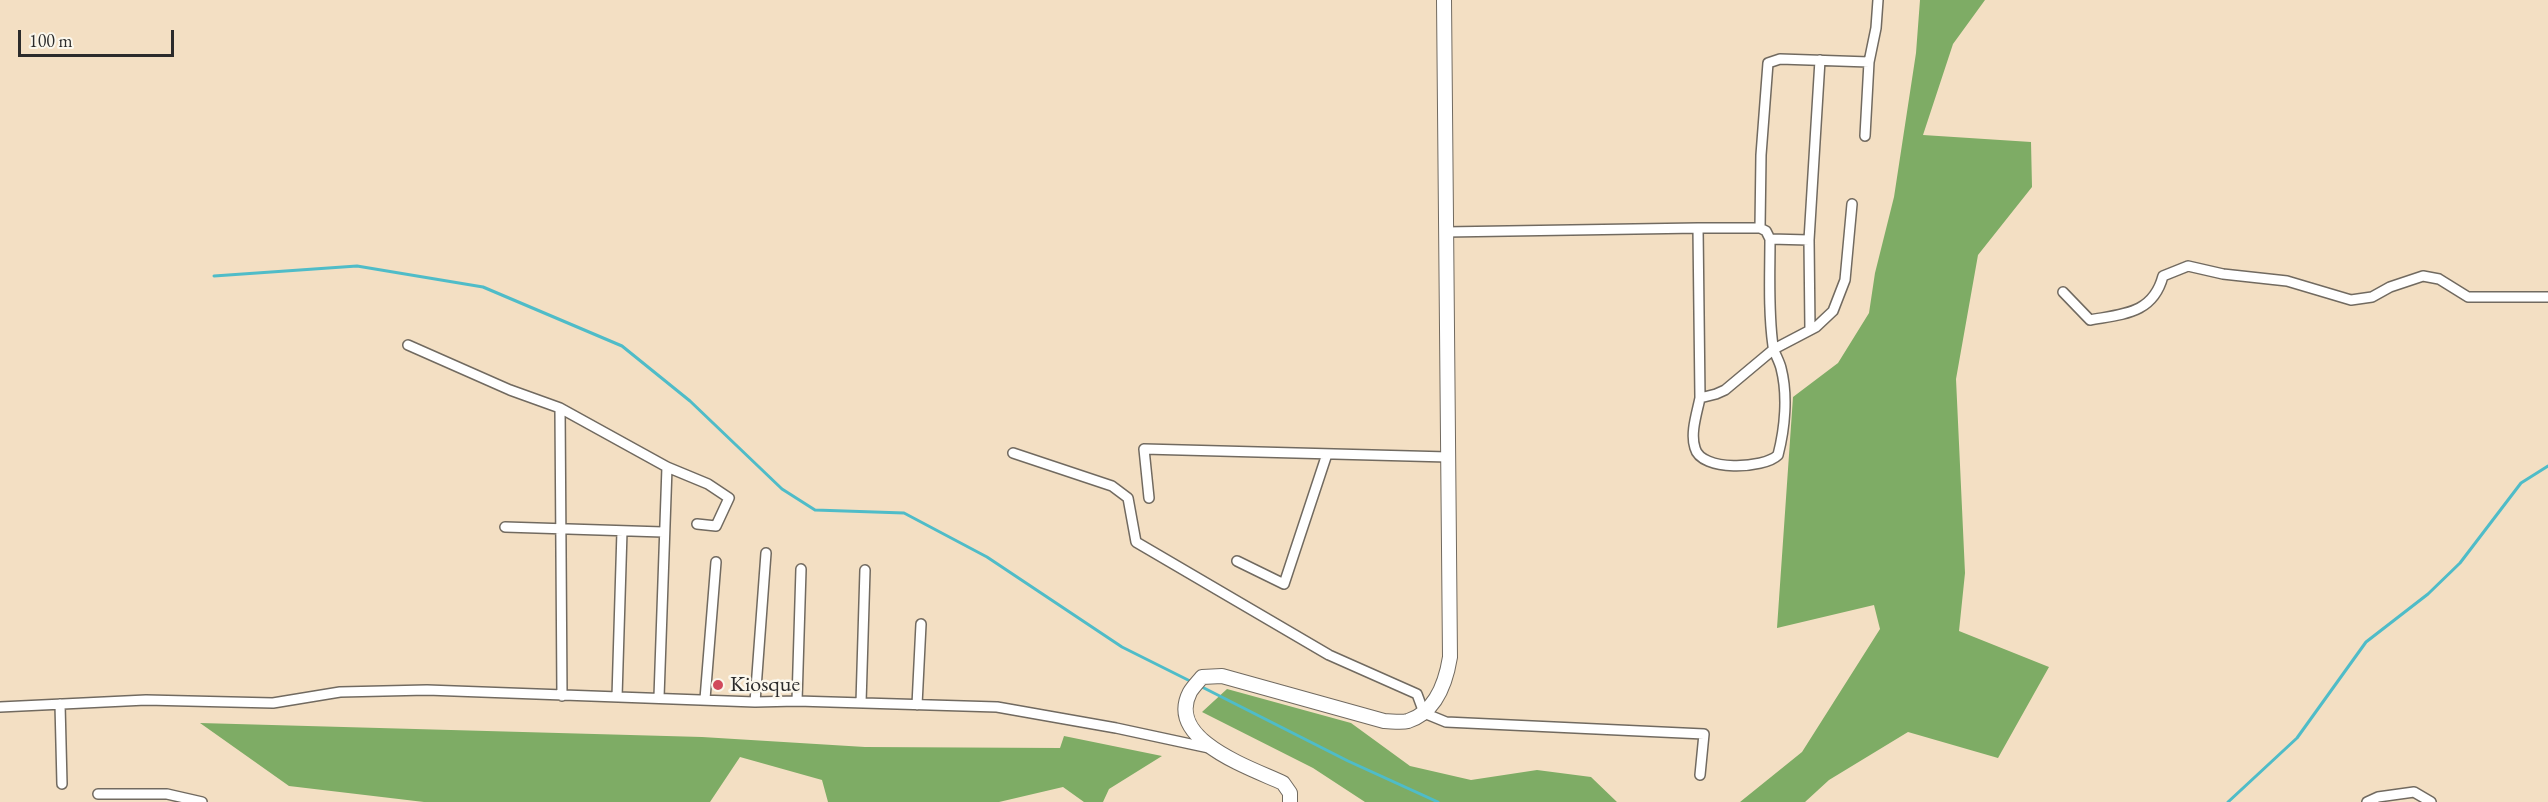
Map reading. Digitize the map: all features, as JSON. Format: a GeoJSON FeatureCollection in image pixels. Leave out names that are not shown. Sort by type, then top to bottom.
{"type":"FeatureCollection","features":[{"type":"Feature","properties":{"kind":"street"},"geometry":{"type":"LineString","coordinates":[[1211,748],[1191,730],[1185,712],[1190,692],[1202,677],[1222,676],[1384,721],[1407,722],[1424,712],[1440,693],[1446,681],[1450,657],[1444,0]]}},
{"type":"Feature","properties":{"kind":"street"},"geometry":{"type":"LineString","coordinates":[[1865,136],[1869,62],[1876,28],[1878,0]]}},
{"type":"Feature","properties":{"kind":"street"},"geometry":{"type":"LineString","coordinates":[[1760,228],[1761,155],[1768,63],[1780,59],[1869,62]]}},
{"type":"Feature","properties":{"kind":"street"},"geometry":{"type":"LineString","coordinates":[[1810,330],[1809,240],[1820,60]]}},
{"type":"Feature","properties":{"kind":"street"},"geometry":{"type":"LineString","coordinates":[[1700,398],[1725,390],[1773,349],[1810,330],[1833,311],[1845,280],[1852,204]]}},
{"type":"Feature","properties":{"kind":"street"},"geometry":{"type":"LineString","coordinates":[[1445,232],[1698,228],[1760,228],[1766,231],[1770,239],[1773,349],[1781,367],[1785,393],[1782,439],[1778,455],[1764,464],[1712,464],[1697,454],[1694,447],[1700,398],[1698,228]]}},
{"type":"Feature","properties":{"kind":"street"},"geometry":{"type":"LineString","coordinates":[[1770,239],[1809,240]]}},
{"type":"Feature","properties":{"kind":"street"},"geometry":{"type":"LineString","coordinates":[[2063,292],[2090,320],[2139,310],[2159,291],[2163,276],[2188,266],[2223,274],[2287,281],[2350,300],[2372,297],[2391,287],[2423,276],[2439,279],[2468,297],[2548,297]]}},
{"type":"Feature","properties":{"kind":"street"},"geometry":{"type":"LineString","coordinates":[[408,345],[510,390],[561,408],[667,467],[708,484],[729,498],[716,526],[697,524]]}},
{"type":"Feature","properties":{"kind":"street"},"geometry":{"type":"LineString","coordinates":[[561,408],[562,696]]}},
{"type":"Feature","properties":{"kind":"street"},"geometry":{"type":"LineString","coordinates":[[1149,498],[1144,449],[1448,457]]}},
{"type":"Feature","properties":{"kind":"street"},"geometry":{"type":"LineString","coordinates":[[1013,453],[1112,486],[1128,498],[1136,542],[1329,655],[1417,694],[1424,712],[1446,722],[1704,734],[1700,775]]}},
{"type":"Feature","properties":{"kind":"street"},"geometry":{"type":"LineString","coordinates":[[1237,561],[1284,584],[1327,454]]}},
{"type":"Feature","properties":{"kind":"street"},"geometry":{"type":"LineString","coordinates":[[659,697],[667,467]]}},
{"type":"Feature","properties":{"kind":"street"},"geometry":{"type":"LineString","coordinates":[[505,527],[663,532]]}},
{"type":"Feature","properties":{"kind":"street"},"geometry":{"type":"LineString","coordinates":[[617,697],[622,531]]}},
{"type":"Feature","properties":{"kind":"street"},"geometry":{"type":"LineString","coordinates":[[755,702],[766,553]]}},
{"type":"Feature","properties":{"kind":"street"},"geometry":{"type":"LineString","coordinates":[[705,699],[716,562]]}},
{"type":"Feature","properties":{"kind":"street"},"geometry":{"type":"LineString","coordinates":[[796,701],[801,569]]}},
{"type":"Feature","properties":{"kind":"street"},"geometry":{"type":"LineString","coordinates":[[861,703],[866,570]]}},
{"type":"Feature","properties":{"kind":"street"},"geometry":{"type":"LineString","coordinates":[[917,705],[921,624]]}},
{"type":"Feature","properties":{"kind":"street"},"geometry":{"type":"LineString","coordinates":[[0,707],[146,700],[273,703],[339,692],[427,690],[755,702],[796,701],[997,707],[1211,748],[1283,783],[1290,793],[1290,802]]}},
{"type":"Feature","properties":{"kind":"street"},"geometry":{"type":"LineString","coordinates":[[60,704],[62,784]]}},
{"type":"Feature","properties":{"kind":"street"},"geometry":{"type":"LineString","coordinates":[[2367,802],[2378,797],[2414,792],[2432,802]]}},
{"type":"Feature","properties":{"kind":"street"},"geometry":{"type":"LineString","coordinates":[[98,794],[168,794],[202,802]]}},
{"type":"Feature","properties":{"kind":"green space"},"geometry":{"type":"Polygon","coordinates":[[[1920,0],[1985,0],[1953,44],[1923,135],[2031,142],[2032,187],[1978,255],[1956,379],[1965,573],[1959,631],[2049,667],[1998,758],[1908,732],[1829,780],[1805,802],[1740,802],[1802,752],[1880,629],[1874,605],[1777,628],[1793,397],[1838,363],[1869,313],[1875,273],[1894,197],[1916,53],[1920,0]]]}},
{"type":"Feature","properties":{"kind":"green space"},"geometry":{"type":"Polygon","coordinates":[[[1227,689],[1351,723],[1410,766],[1471,780],[1537,770],[1591,777],[1617,802],[1365,802],[1313,768],[1202,712],[1227,689]]]}},
{"type":"Feature","properties":{"kind":"green space"},"geometry":{"type":"Polygon","coordinates":[[[200,723],[702,737],[865,747],[1060,748],[1064,736],[1162,756],[1109,789],[1103,802],[1084,802],[1063,787],[999,802],[828,802],[822,780],[740,757],[710,802],[424,802],[289,786],[200,723]]]}},
{"type":"Feature","properties":{"kind":"waterway"},"geometry":{"type":"LineString","coordinates":[[214,276],[357,266],[483,287],[622,346],[690,401],[782,489],[815,510],[904,513],[987,557],[1122,647],[1192,682]]}},
{"type":"Feature","properties":{"kind":"waterway"},"geometry":{"type":"LineString","coordinates":[[2228,802],[2297,738],[2366,642],[2428,594],[2460,563],[2521,483],[2548,466]]}},
{"type":"Feature","properties":{"kind":"waterway"},"geometry":{"type":"LineString","coordinates":[[1200,686],[1348,761],[1438,802]]}},
{"type":"Feature","properties":{"kind":"place","name":"Kiosque"},"geometry":{"type":"Point","coordinates":[718,685]}}]}
